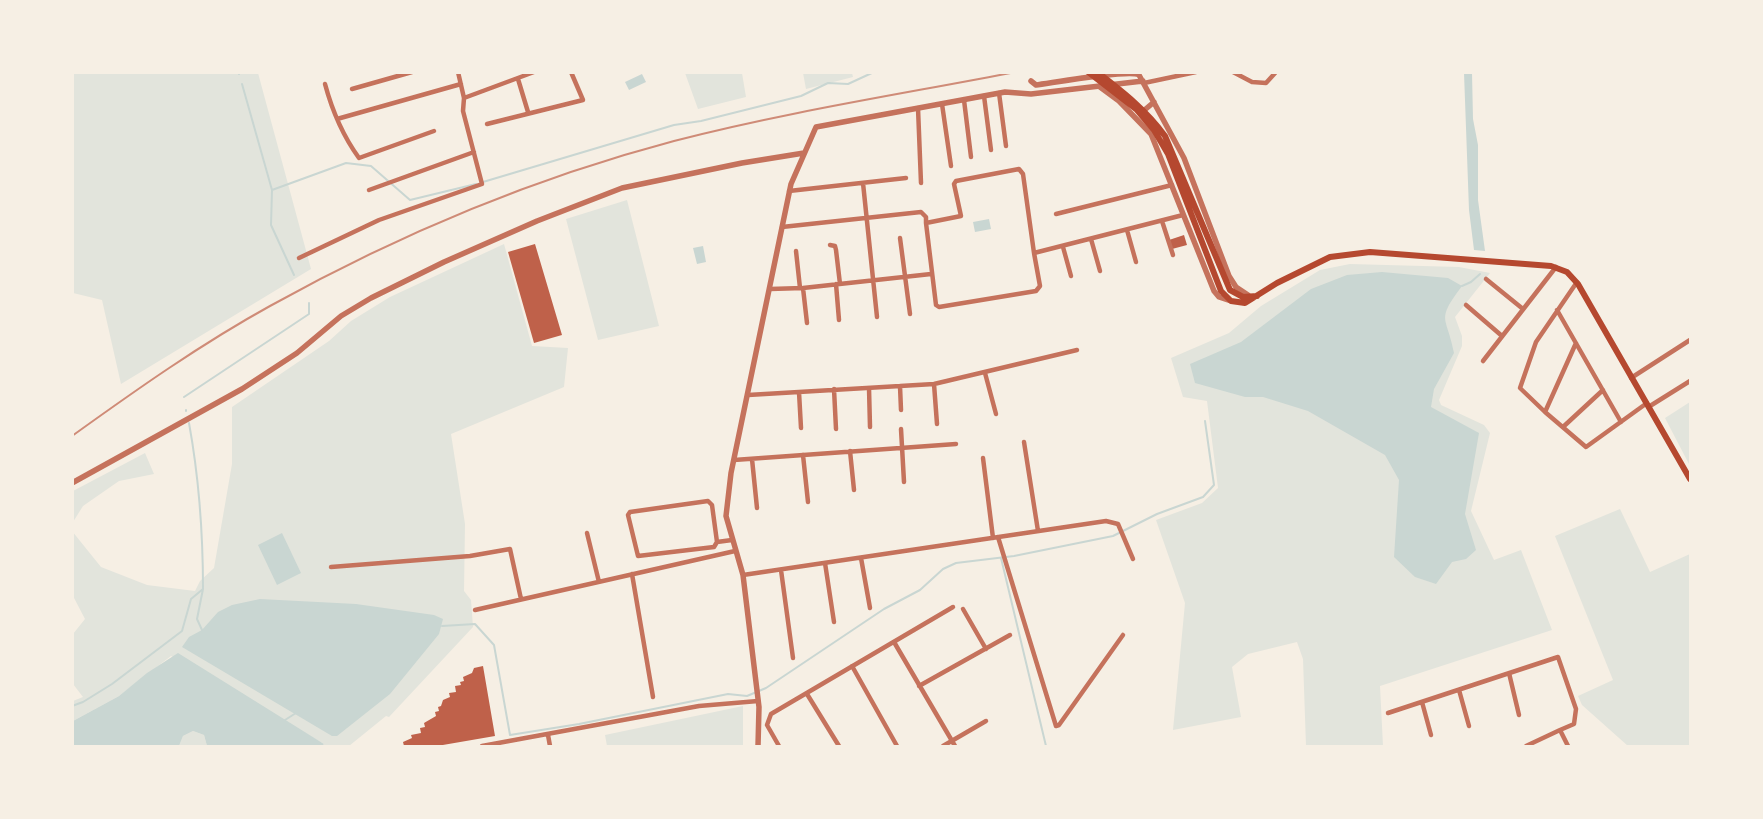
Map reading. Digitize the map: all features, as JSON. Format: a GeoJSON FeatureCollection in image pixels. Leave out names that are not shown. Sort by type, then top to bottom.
{"type":"FeatureCollection","features":[{"type":"Feature","properties":{"kind":"main road"},"geometry":{"type":"LineString","coordinates":[[1088,72],[1137,110],[1154,130],[1168,154],[1222,291],[1231,301],[1245,303],[1313,264],[1330,257],[1348,254],[1370,252],[1497,260],[1556,267],[1566,272],[1576,282],[1631,378],[1649,405],[1690,480]]}},
{"type":"Feature","properties":{"kind":"main road"},"geometry":{"type":"LineString","coordinates":[[1097,72],[1131,98],[1151,117],[1165,136],[1230,290],[1246,296],[1257,296]]}},
{"type":"Feature","properties":{"kind":"street"},"geometry":{"type":"LineString","coordinates":[[352,89],[412,72]]}},
{"type":"Feature","properties":{"kind":"street"},"geometry":{"type":"LineString","coordinates":[[298,258],[379,220],[482,184],[463,111],[464,98],[458,72]]}},
{"type":"Feature","properties":{"kind":"street"},"geometry":{"type":"LineString","coordinates":[[464,98],[534,72]]}},
{"type":"Feature","properties":{"kind":"street"},"geometry":{"type":"LineString","coordinates":[[488,124],[528,112],[583,100],[571,72]]}},
{"type":"Feature","properties":{"kind":"street"},"geometry":{"type":"LineString","coordinates":[[758,746],[758,698],[743,575],[726,516],[734,460],[789,191],[816,127],[999,93],[1031,94],[1143,82],[1196,72]]}},
{"type":"Feature","properties":{"kind":"street"},"geometry":{"type":"LineString","coordinates":[[1233,72],[1252,82],[1266,83],[1276,72]]}},
{"type":"Feature","properties":{"kind":"street"},"geometry":{"type":"LineString","coordinates":[[1031,81],[1036,84],[1121,74],[1136,73],[1139,75],[1184,158],[1229,276],[1236,287],[1246,296]]}},
{"type":"Feature","properties":{"kind":"street"},"geometry":{"type":"LineString","coordinates":[[518,79],[528,112]]}},
{"type":"Feature","properties":{"kind":"street"},"geometry":{"type":"LineString","coordinates":[[325,84],[337,119],[349,144],[359,158],[434,131]]}},
{"type":"Feature","properties":{"kind":"street"},"geometry":{"type":"LineString","coordinates":[[337,119],[461,84]]}},
{"type":"Feature","properties":{"kind":"street"},"geometry":{"type":"LineString","coordinates":[[1100,86],[1151,134],[1214,291],[1218,297],[1231,301]]}},
{"type":"Feature","properties":{"kind":"street"},"geometry":{"type":"LineString","coordinates":[[999,93],[1006,146]]}},
{"type":"Feature","properties":{"kind":"street"},"geometry":{"type":"LineString","coordinates":[[984,96],[990,150]]}},
{"type":"Feature","properties":{"kind":"street"},"geometry":{"type":"LineString","coordinates":[[964,100],[971,157]]}},
{"type":"Feature","properties":{"kind":"street"},"geometry":{"type":"LineString","coordinates":[[1135,117],[1154,102]]}},
{"type":"Feature","properties":{"kind":"street"},"geometry":{"type":"LineString","coordinates":[[942,104],[951,166]]}},
{"type":"Feature","properties":{"kind":"street"},"geometry":{"type":"LineString","coordinates":[[918,108],[921,183]]}},
{"type":"Feature","properties":{"kind":"street"},"geometry":{"type":"LineString","coordinates":[[369,190],[474,152]]}},
{"type":"Feature","properties":{"kind":"street"},"geometry":{"type":"LineString","coordinates":[[72,483],[242,389],[297,353],[341,316],[370,298],[444,262],[537,221],[622,188],[742,163],[804,153]]}},
{"type":"Feature","properties":{"kind":"street"},"geometry":{"type":"LineString","coordinates":[[782,227],[866,220],[921,212],[926,217],[926,222],[931,274],[937,307],[1036,291],[1040,286],[1023,174],[1019,169],[956,181],[954,184],[961,216],[926,222]]}},
{"type":"Feature","properties":{"kind":"street"},"geometry":{"type":"LineString","coordinates":[[789,191],[906,178]]}},
{"type":"Feature","properties":{"kind":"street"},"geometry":{"type":"LineString","coordinates":[[863,183],[877,317]]}},
{"type":"Feature","properties":{"kind":"street"},"geometry":{"type":"LineString","coordinates":[[1056,214],[1172,185]]}},
{"type":"Feature","properties":{"kind":"street"},"geometry":{"type":"LineString","coordinates":[[1034,253],[1183,215]]}},
{"type":"Feature","properties":{"kind":"street"},"geometry":{"type":"LineString","coordinates":[[1162,221],[1173,255]]}},
{"type":"Feature","properties":{"kind":"street"},"geometry":{"type":"LineString","coordinates":[[1127,230],[1136,262]]}},
{"type":"Feature","properties":{"kind":"street"},"geometry":{"type":"LineString","coordinates":[[900,238],[910,314]]}},
{"type":"Feature","properties":{"kind":"street"},"geometry":{"type":"LineString","coordinates":[[1091,239],[1100,271]]}},
{"type":"Feature","properties":{"kind":"street"},"geometry":{"type":"LineString","coordinates":[[830,245],[835,246],[836,250],[839,320]]}},
{"type":"Feature","properties":{"kind":"street"},"geometry":{"type":"LineString","coordinates":[[1063,247],[1071,276]]}},
{"type":"Feature","properties":{"kind":"street"},"geometry":{"type":"LineString","coordinates":[[796,251],[807,323]]}},
{"type":"Feature","properties":{"kind":"street"},"geometry":{"type":"LineString","coordinates":[[1483,362],[1556,267]]}},
{"type":"Feature","properties":{"kind":"street"},"geometry":{"type":"LineString","coordinates":[[770,289],[802,288],[931,274]]}},
{"type":"Feature","properties":{"kind":"street"},"geometry":{"type":"LineString","coordinates":[[1486,279],[1523,310]]}},
{"type":"Feature","properties":{"kind":"street"},"geometry":{"type":"LineString","coordinates":[[1576,282],[1536,342],[1520,388],[1562,427],[1586,447],[1622,422],[1690,381]]}},
{"type":"Feature","properties":{"kind":"street"},"geometry":{"type":"LineString","coordinates":[[1466,305],[1502,336]]}},
{"type":"Feature","properties":{"kind":"street"},"geometry":{"type":"LineString","coordinates":[[1557,310],[1622,422]]}},
{"type":"Feature","properties":{"kind":"street"},"geometry":{"type":"LineString","coordinates":[[1631,378],[1690,340]]}},
{"type":"Feature","properties":{"kind":"street"},"geometry":{"type":"LineString","coordinates":[[1545,412],[1576,343]]}},
{"type":"Feature","properties":{"kind":"street"},"geometry":{"type":"LineString","coordinates":[[748,395],[934,384],[1077,350]]}},
{"type":"Feature","properties":{"kind":"street"},"geometry":{"type":"LineString","coordinates":[[986,373],[996,414]]}},
{"type":"Feature","properties":{"kind":"street"},"geometry":{"type":"LineString","coordinates":[[934,384],[937,424]]}},
{"type":"Feature","properties":{"kind":"street"},"geometry":{"type":"LineString","coordinates":[[900,386],[901,410]]}},
{"type":"Feature","properties":{"kind":"street"},"geometry":{"type":"LineString","coordinates":[[869,388],[870,426]]}},
{"type":"Feature","properties":{"kind":"street"},"geometry":{"type":"LineString","coordinates":[[834,389],[836,429]]}},
{"type":"Feature","properties":{"kind":"street"},"geometry":{"type":"LineString","coordinates":[[1562,427],[1603,390]]}},
{"type":"Feature","properties":{"kind":"street"},"geometry":{"type":"LineString","coordinates":[[799,392],[801,428]]}},
{"type":"Feature","properties":{"kind":"street"},"geometry":{"type":"LineString","coordinates":[[902,429],[904,482]]}},
{"type":"Feature","properties":{"kind":"street"},"geometry":{"type":"LineString","coordinates":[[1024,442],[1038,531]]}},
{"type":"Feature","properties":{"kind":"street"},"geometry":{"type":"LineString","coordinates":[[734,460],[956,444]]}},
{"type":"Feature","properties":{"kind":"street"},"geometry":{"type":"LineString","coordinates":[[850,451],[854,490]]}},
{"type":"Feature","properties":{"kind":"street"},"geometry":{"type":"LineString","coordinates":[[803,455],[808,502]]}},
{"type":"Feature","properties":{"kind":"street"},"geometry":{"type":"LineString","coordinates":[[983,458],[996,537],[1002,549],[1056,726],[1059,725],[1123,636]]}},
{"type":"Feature","properties":{"kind":"street"},"geometry":{"type":"LineString","coordinates":[[752,459],[756,508]]}},
{"type":"Feature","properties":{"kind":"street"},"geometry":{"type":"LineString","coordinates":[[717,542],[712,505],[708,501],[630,512],[628,515],[638,556],[714,546],[717,542],[732,540]]}},
{"type":"Feature","properties":{"kind":"street"},"geometry":{"type":"LineString","coordinates":[[743,575],[1106,521],[1113,521],[1119,527],[1133,559]]}},
{"type":"Feature","properties":{"kind":"street"},"geometry":{"type":"LineString","coordinates":[[587,533],[598,582]]}},
{"type":"Feature","properties":{"kind":"street"},"geometry":{"type":"LineString","coordinates":[[331,567],[470,556],[510,549],[521,599]]}},
{"type":"Feature","properties":{"kind":"street"},"geometry":{"type":"LineString","coordinates":[[475,610],[735,551]]}},
{"type":"Feature","properties":{"kind":"street"},"geometry":{"type":"LineString","coordinates":[[861,558],[870,608]]}},
{"type":"Feature","properties":{"kind":"street"},"geometry":{"type":"LineString","coordinates":[[825,563],[834,622]]}},
{"type":"Feature","properties":{"kind":"street"},"geometry":{"type":"LineString","coordinates":[[781,570],[794,658]]}},
{"type":"Feature","properties":{"kind":"street"},"geometry":{"type":"LineString","coordinates":[[632,574],[653,697]]}},
{"type":"Feature","properties":{"kind":"street"},"geometry":{"type":"LineString","coordinates":[[779,746],[767,725],[771,714],[953,606]]}},
{"type":"Feature","properties":{"kind":"street"},"geometry":{"type":"LineString","coordinates":[[963,609],[986,649]]}},
{"type":"Feature","properties":{"kind":"street"},"geometry":{"type":"LineString","coordinates":[[919,686],[1010,635]]}},
{"type":"Feature","properties":{"kind":"street"},"geometry":{"type":"LineString","coordinates":[[894,642],[955,746]]}},
{"type":"Feature","properties":{"kind":"street"},"geometry":{"type":"LineString","coordinates":[[1388,713],[1558,657],[1576,709],[1574,724],[1526,746]]}},
{"type":"Feature","properties":{"kind":"street"},"geometry":{"type":"LineString","coordinates":[[852,666],[897,746]]}},
{"type":"Feature","properties":{"kind":"street"},"geometry":{"type":"LineString","coordinates":[[1509,673],[1519,715]]}},
{"type":"Feature","properties":{"kind":"street"},"geometry":{"type":"LineString","coordinates":[[1458,690],[1469,726]]}},
{"type":"Feature","properties":{"kind":"street"},"geometry":{"type":"LineString","coordinates":[[807,694],[839,746]]}},
{"type":"Feature","properties":{"kind":"street"},"geometry":{"type":"LineString","coordinates":[[482,746],[699,706],[758,698]]}},
{"type":"Feature","properties":{"kind":"street"},"geometry":{"type":"LineString","coordinates":[[1422,702],[1431,735]]}},
{"type":"Feature","properties":{"kind":"street"},"geometry":{"type":"LineString","coordinates":[[943,746],[986,721]]}},
{"type":"Feature","properties":{"kind":"street"},"geometry":{"type":"LineString","coordinates":[[1560,730],[1568,746]]}},
{"type":"Feature","properties":{"kind":"street"},"geometry":{"type":"LineString","coordinates":[[548,735],[550,746]]}},
{"type":"Feature","properties":{"kind":"shaded area"},"geometry":{"type":"Polygon","coordinates":[[[73,73],[258,73],[311,269],[121,384],[102,300],[73,293],[73,73]]]}},
{"type":"Feature","properties":{"kind":"shaded area"},"geometry":{"type":"Polygon","coordinates":[[[685,73],[742,73],[746,97],[698,109],[685,73]]]}},
{"type":"Feature","properties":{"kind":"shaded area"},"geometry":{"type":"Polygon","coordinates":[[[803,73],[852,73],[853,77],[806,89],[803,73]]]}},
{"type":"Feature","properties":{"kind":"shaded area"},"geometry":{"type":"Polygon","coordinates":[[[1464,73],[1472,73],[1473,119],[1478,145],[1478,200],[1485,251],[1474,250],[1469,210],[1464,73]]]}},
{"type":"Feature","properties":{"kind":"shaded area"},"geometry":{"type":"Polygon","coordinates":[[[642,74],[646,82],[629,90],[625,82],[642,74]]]}},
{"type":"Feature","properties":{"kind":"shaded area"},"geometry":{"type":"Polygon","coordinates":[[[627,200],[659,326],[598,340],[566,219],[627,200]]]}},
{"type":"Feature","properties":{"kind":"shaded area"},"geometry":{"type":"Polygon","coordinates":[[[989,219],[991,229],[975,232],[973,222],[989,219]]]}},
{"type":"Feature","properties":{"kind":"shaded area"},"geometry":{"type":"Polygon","coordinates":[[[504,244],[532,346],[568,348],[564,387],[451,434],[465,524],[464,591],[471,600],[473,627],[389,717],[386,716],[349,746],[322,746],[324,744],[171,656],[119,696],[73,721],[73,701],[83,697],[73,684],[73,634],[85,619],[73,596],[72,531],[101,567],[147,585],[195,591],[200,581],[214,568],[232,464],[232,407],[329,341],[351,321],[390,297],[504,244]]]}},
{"type":"Feature","properties":{"kind":"shaded area"},"geometry":{"type":"Polygon","coordinates":[[[703,246],[706,262],[697,264],[693,248],[703,246]]]}},
{"type":"Feature","properties":{"kind":"shaded area"},"geometry":{"type":"Polygon","coordinates":[[[1350,264],[1459,267],[1490,273],[1455,317],[1462,336],[1462,346],[1439,400],[1441,405],[1484,425],[1490,433],[1471,511],[1494,560],[1521,550],[1552,630],[1380,686],[1383,746],[1306,746],[1303,659],[1297,642],[1248,654],[1232,667],[1241,717],[1173,730],[1185,603],[1156,520],[1202,503],[1218,488],[1207,401],[1183,397],[1171,358],[1229,333],[1261,306],[1320,270],[1350,264]]]}},
{"type":"Feature","properties":{"kind":"shaded area"},"geometry":{"type":"Polygon","coordinates":[[[1382,272],[1448,278],[1462,286],[1448,306],[1445,319],[1454,353],[1434,389],[1431,407],[1479,433],[1465,514],[1476,550],[1466,559],[1452,562],[1436,584],[1415,577],[1394,557],[1399,480],[1385,455],[1308,411],[1263,397],[1245,397],[1195,383],[1190,364],[1241,342],[1311,289],[1347,275],[1382,272]]]}},
{"type":"Feature","properties":{"kind":"shaded area"},"geometry":{"type":"Polygon","coordinates":[[[1690,402],[1690,466],[1665,418],[1690,402]]]}},
{"type":"Feature","properties":{"kind":"shaded area"},"geometry":{"type":"Polygon","coordinates":[[[145,453],[154,474],[119,481],[83,506],[73,522],[73,491],[145,453]]]}},
{"type":"Feature","properties":{"kind":"shaded area"},"geometry":{"type":"Polygon","coordinates":[[[1620,509],[1650,572],[1690,554],[1690,746],[1628,746],[1582,705],[1578,696],[1613,680],[1555,536],[1620,509]]]}},
{"type":"Feature","properties":{"kind":"shaded area"},"geometry":{"type":"Polygon","coordinates":[[[282,533],[301,573],[277,585],[258,545],[282,533]]]}},
{"type":"Feature","properties":{"kind":"shaded area"},"geometry":{"type":"Polygon","coordinates":[[[260,599],[356,604],[434,615],[443,619],[439,634],[390,694],[337,736],[332,736],[182,647],[189,637],[202,630],[218,612],[232,605],[260,599]]]}},
{"type":"Feature","properties":{"kind":"shaded area"},"geometry":{"type":"Polygon","coordinates":[[[178,653],[324,744],[322,746],[207,746],[204,735],[193,731],[183,736],[179,746],[73,746],[73,721],[119,696],[147,673],[178,653]]]}},
{"type":"Feature","properties":{"kind":"shaded area"},"geometry":{"type":"Polygon","coordinates":[[[743,706],[743,746],[607,746],[605,735],[743,706]]]}},
{"type":"Feature","properties":{"kind":"shaded area"},"geometry":{"type":"Polygon","coordinates":[[[193,731],[204,735],[207,746],[179,746],[183,736],[193,731]]]}},
{"type":"Feature","properties":{"kind":"building"},"geometry":{"type":"Polygon","coordinates":[[[1184,235],[1187,245],[1172,249],[1169,240],[1184,235]]]}},
{"type":"Feature","properties":{"kind":"building"},"geometry":{"type":"Polygon","coordinates":[[[535,244],[562,335],[534,343],[508,252],[535,244]]]}},
{"type":"Feature","properties":{"kind":"building"},"geometry":{"type":"Polygon","coordinates":[[[483,666],[495,736],[437,746],[404,746],[403,742],[412,738],[411,735],[421,733],[420,728],[425,727],[424,723],[436,716],[435,712],[439,711],[438,707],[441,706],[443,700],[450,697],[449,693],[456,692],[455,686],[461,685],[460,682],[464,681],[463,677],[472,673],[474,668],[483,666]]]}},
{"type":"Feature","properties":{"kind":"waterway"},"geometry":{"type":"LineString","coordinates":[[483,182],[674,125],[701,121],[801,96],[828,83],[848,84],[874,72]]}},
{"type":"Feature","properties":{"kind":"waterway"},"geometry":{"type":"LineString","coordinates":[[242,84],[272,190],[271,225],[294,275]]}},
{"type":"Feature","properties":{"kind":"waterway"},"geometry":{"type":"LineString","coordinates":[[272,190],[346,163],[371,166],[410,200],[476,184]]}},
{"type":"Feature","properties":{"kind":"waterway"},"geometry":{"type":"LineString","coordinates":[[1462,286],[1471,282],[1480,274]]}},
{"type":"Feature","properties":{"kind":"waterway"},"geometry":{"type":"LineString","coordinates":[[184,397],[309,314],[309,303]]}},
{"type":"Feature","properties":{"kind":"waterway"},"geometry":{"type":"LineString","coordinates":[[442,626],[475,624],[494,645],[510,735],[579,724],[728,694],[747,696],[766,688],[884,609],[920,590],[943,569],[956,563],[1014,556],[1113,536],[1157,514],[1203,497],[1214,485],[1205,421]]}},
{"type":"Feature","properties":{"kind":"waterway"},"geometry":{"type":"LineString","coordinates":[[72,706],[83,702],[112,684],[182,631],[191,599],[203,589],[200,506],[189,423]]}},
{"type":"Feature","properties":{"kind":"waterway"},"geometry":{"type":"LineString","coordinates":[[1001,558],[1046,746]]}},
{"type":"Feature","properties":{"kind":"waterway"},"geometry":{"type":"LineString","coordinates":[[202,630],[197,619],[203,589]]}},
{"type":"Feature","properties":{"kind":"waterway"},"geometry":{"type":"LineString","coordinates":[[285,720],[296,713]]}},
{"type":"Feature","properties":{"kind":"railway"},"geometry":{"type":"LineString","coordinates":[[72,436],[194,352],[270,306],[318,280],[416,233],[518,191],[622,156],[674,141],[801,112],[1016,72]]}}]}
